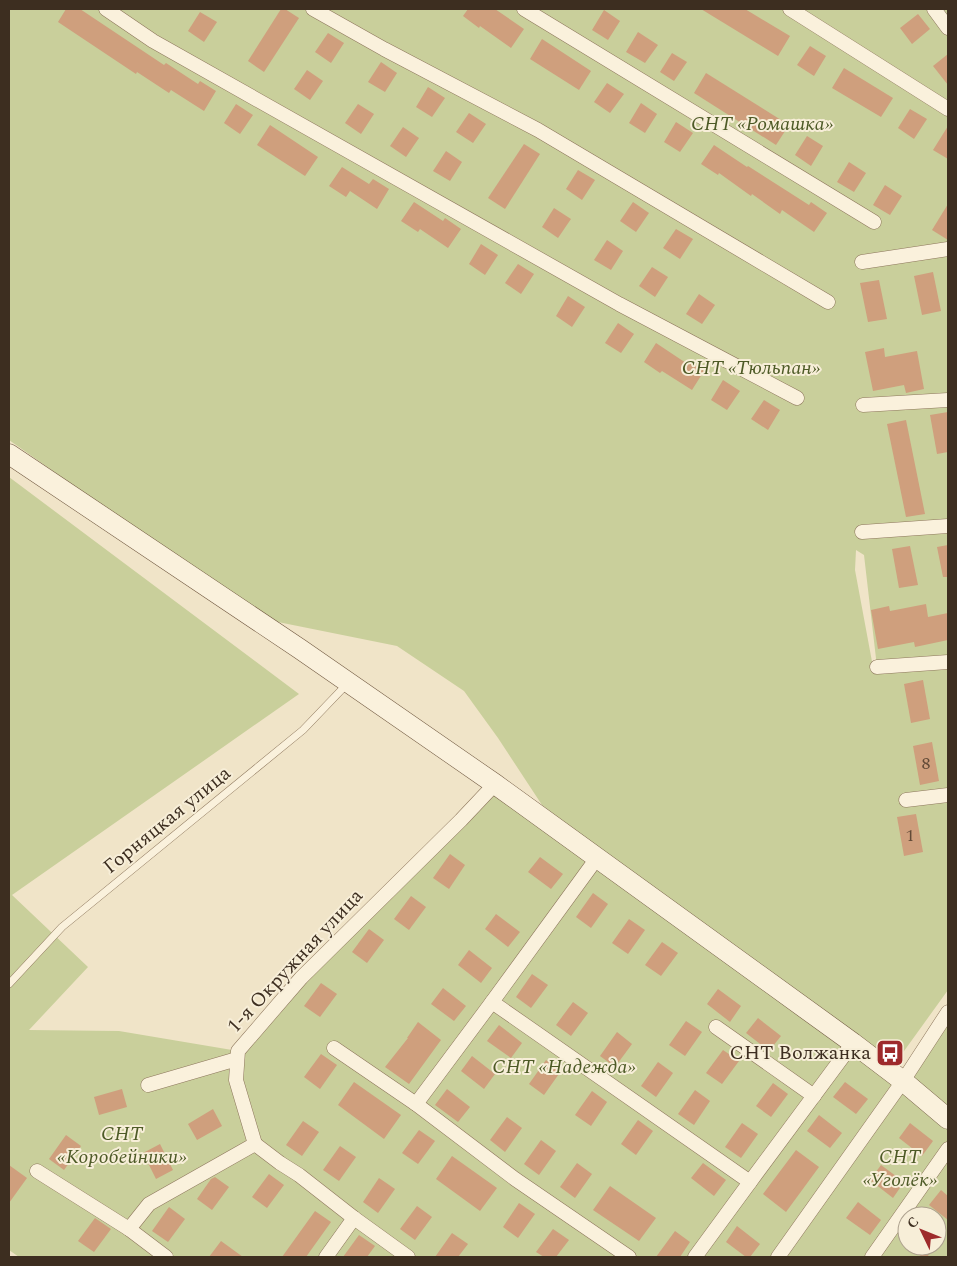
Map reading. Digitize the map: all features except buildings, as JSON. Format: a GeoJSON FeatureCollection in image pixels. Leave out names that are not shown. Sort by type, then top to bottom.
{"type":"FeatureCollection","features":[{"type":"Feature","properties":{"kind":"street"},"geometry":{"type":"LineString","coordinates":[[106,9],[153,41],[619,304],[798,398]]}},
{"type":"Feature","properties":{"kind":"street"},"geometry":{"type":"LineString","coordinates":[[314,9],[384,49],[538,130],[828,302]]}},
{"type":"Feature","properties":{"kind":"street"},"geometry":{"type":"LineString","coordinates":[[524,9],[874,222]]}},
{"type":"Feature","properties":{"kind":"street"},"geometry":{"type":"LineString","coordinates":[[790,9],[948,109]]}},
{"type":"Feature","properties":{"kind":"street"},"geometry":{"type":"LineString","coordinates":[[934,9],[948,28]]}},
{"type":"Feature","properties":{"kind":"street"},"geometry":{"type":"LineString","coordinates":[[862,262],[948,249]]}},
{"type":"Feature","properties":{"kind":"street"},"geometry":{"type":"LineString","coordinates":[[863,405],[948,400]]}},
{"type":"Feature","properties":{"kind":"street"},"geometry":{"type":"LineString","coordinates":[[9,454],[236,606],[495,784],[853,1043],[903,1081],[948,1119]]}},
{"type":"Feature","properties":{"kind":"street"},"geometry":{"type":"LineString","coordinates":[[862,532],[948,526]]}},
{"type":"Feature","properties":{"kind":"street"},"geometry":{"type":"LineString","coordinates":[[877,668],[948,662]]}},
{"type":"Feature","properties":{"kind":"street","name":"1-я Окружная улица"},"geometry":{"type":"LineString","coordinates":[[255,1144],[236,1080],[238,1051],[301,978],[495,784]]}},
{"type":"Feature","properties":{"kind":"street"},"geometry":{"type":"LineString","coordinates":[[906,800],[948,795]]}},
{"type":"Feature","properties":{"kind":"street"},"geometry":{"type":"LineString","coordinates":[[416,1104],[597,858]]}},
{"type":"Feature","properties":{"kind":"street"},"geometry":{"type":"LineString","coordinates":[[492,1002],[750,1182]]}},
{"type":"Feature","properties":{"kind":"street"},"geometry":{"type":"LineString","coordinates":[[778,1257],[903,1081],[948,1012]]}},
{"type":"Feature","properties":{"kind":"street"},"geometry":{"type":"LineString","coordinates":[[716,1026],[814,1096]]}},
{"type":"Feature","properties":{"kind":"street"},"geometry":{"type":"LineString","coordinates":[[695,1257],[853,1043]]}},
{"type":"Feature","properties":{"kind":"street"},"geometry":{"type":"LineString","coordinates":[[334,1048],[416,1104],[515,1179],[629,1257]]}},
{"type":"Feature","properties":{"kind":"street"},"geometry":{"type":"LineString","coordinates":[[148,1085],[237,1059]]}},
{"type":"Feature","properties":{"kind":"street"},"geometry":{"type":"LineString","coordinates":[[129,1229],[149,1204],[255,1144],[408,1257]]}},
{"type":"Feature","properties":{"kind":"street"},"geometry":{"type":"LineString","coordinates":[[872,1257],[948,1149]]}},
{"type":"Feature","properties":{"kind":"street"},"geometry":{"type":"LineString","coordinates":[[37,1172],[129,1229],[166,1257]]}},
{"type":"Feature","properties":{"kind":"street"},"geometry":{"type":"LineString","coordinates":[[326,1257],[354,1218]]}},
{"type":"Feature","properties":{"kind":"lane","name":"Горняцкая улица"},"geometry":{"type":"LineString","coordinates":[[9,984],[62,927],[303,730],[349,683]]}},
{"type":"Feature","properties":{"kind":"green space"},"geometry":{"type":"Polygon","coordinates":[[[9,9],[948,9],[948,990],[894,1065],[696,923],[542,805],[498,738],[464,691],[397,646],[263,619],[9,440],[9,9]],[[856,550],[855,570],[873,667],[877,667],[864,555],[856,550]]]}},
{"type":"Feature","properties":{"kind":"green space"},"geometry":{"type":"Polygon","coordinates":[[[9,477],[299,694],[12,895],[88,967],[29,1030],[119,1031],[238,1051],[495,784],[902,1081],[948,1016],[948,1257],[19,1257],[9,1250],[9,477]]]}},
{"type":"Feature","properties":{"kind":"place","name":"СНТ Волжанка"},"geometry":{"type":"Point","coordinates":[890,1053]}},
{"type":"Feature","properties":{"kind":"park label","name":"СНТ «Ромашка»"},"geometry":{"type":"Point","coordinates":[762,124]}},
{"type":"Feature","properties":{"kind":"park label","name":"СНТ «Тюльпан»"},"geometry":{"type":"Point","coordinates":[751,368]}},
{"type":"Feature","properties":{"kind":"park label","name":"СНТ «Надежда»"},"geometry":{"type":"Point","coordinates":[564,1067]}},
{"type":"Feature","properties":{"kind":"park label","name":"СНТ «Коробейники»"},"geometry":{"type":"Point","coordinates":[122,1146]}},
{"type":"Feature","properties":{"kind":"park label","name":"СНТ «Уголёк»"},"geometry":{"type":"Point","coordinates":[900,1168]}}]}
